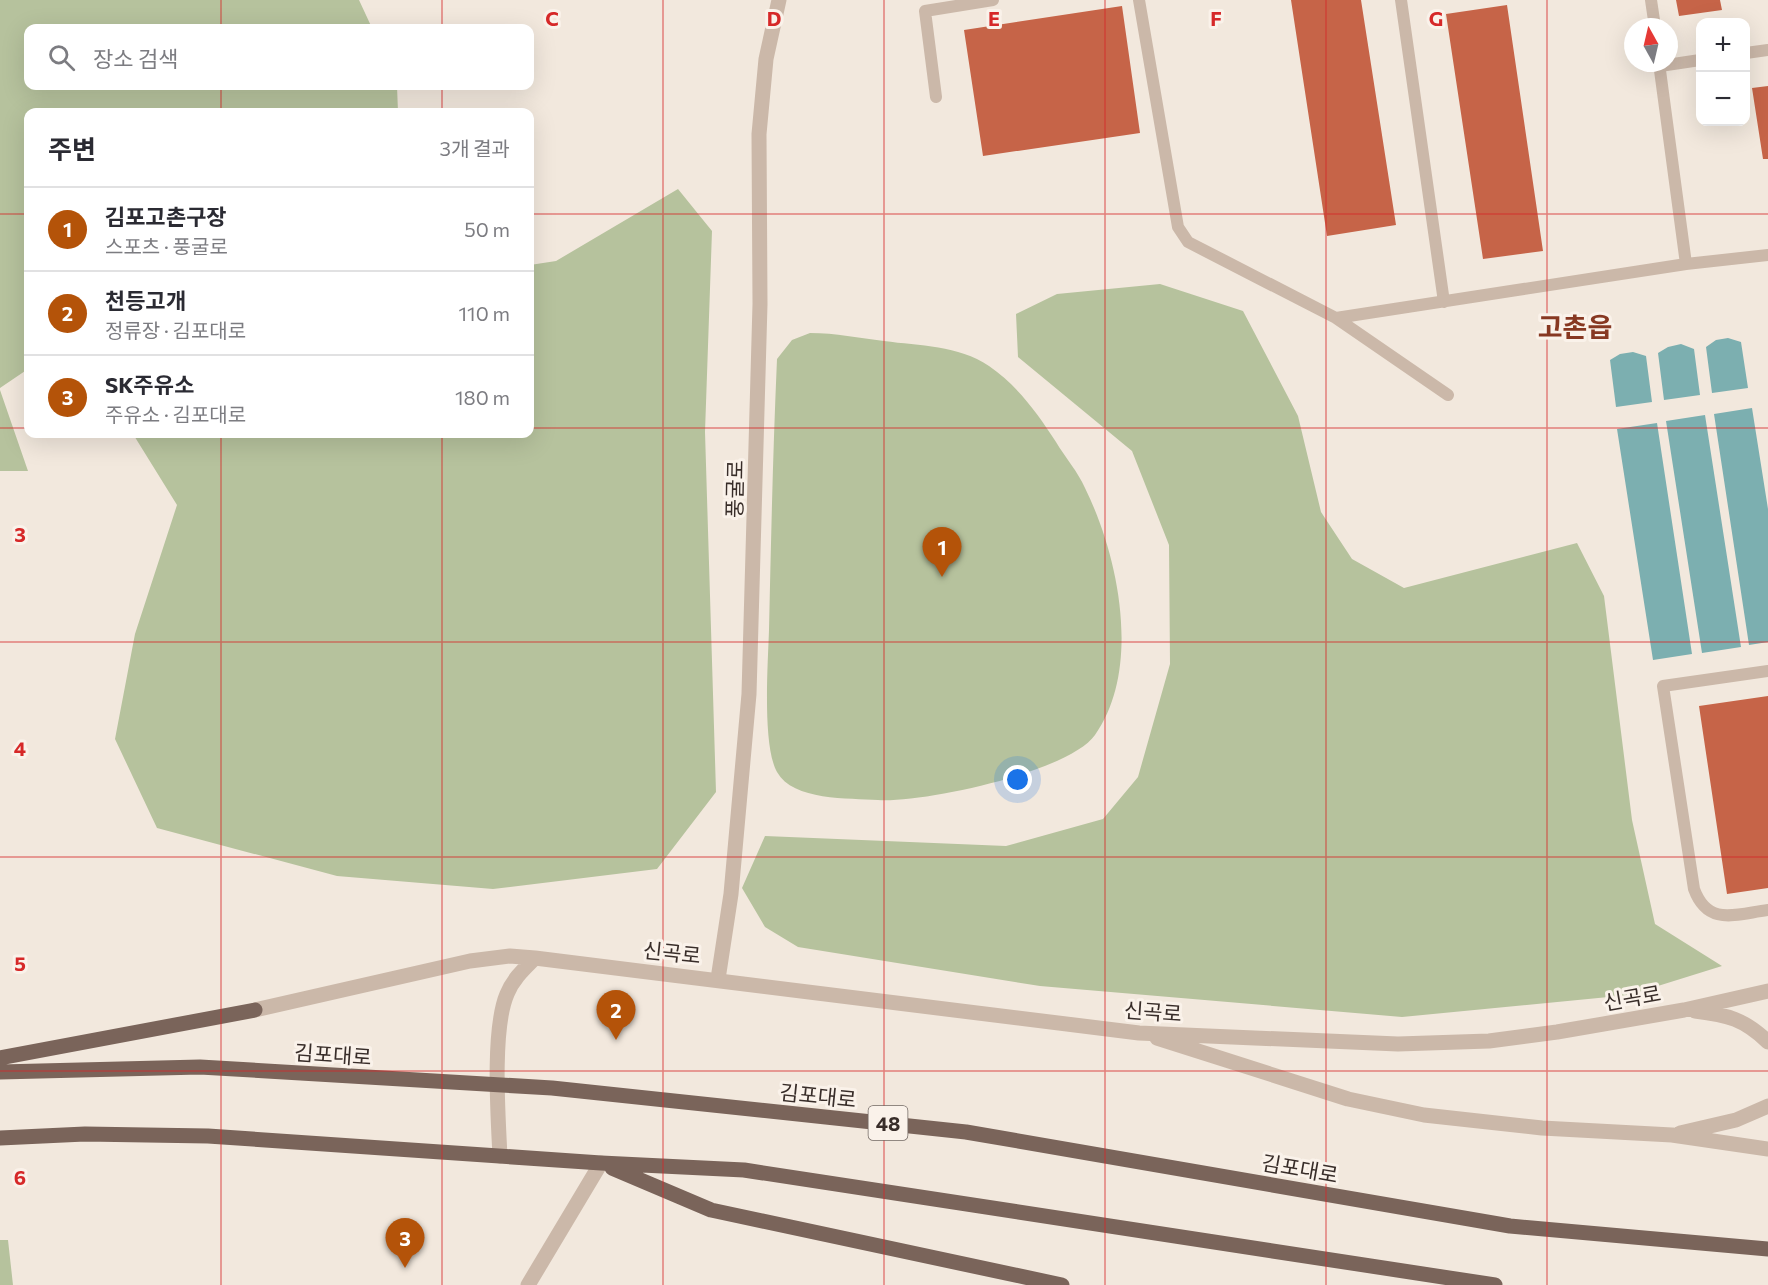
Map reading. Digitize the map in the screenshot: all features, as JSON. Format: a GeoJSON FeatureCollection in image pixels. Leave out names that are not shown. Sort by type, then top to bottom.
{"type":"FeatureCollection","features":[{"type":"Feature","properties":{"kind":"main road"},"geometry":{"type":"LineString","coordinates":[[0,1058],[255,1010]]}},
{"type":"Feature","properties":{"kind":"main road","name":"김포대로"},"geometry":{"type":"LineString","coordinates":[[0,1072],[200,1067],[552,1088],[966,1132],[1510,1226],[1768,1249]]}},
{"type":"Feature","properties":{"kind":"main road"},"geometry":{"type":"LineString","coordinates":[[0,1138],[85,1134],[208,1136],[601,1163],[744,1170],[1495,1285]]}},
{"type":"Feature","properties":{"kind":"main road"},"geometry":{"type":"LineString","coordinates":[[601,1163],[711,1210],[1062,1285]]}},
{"type":"Feature","properties":{"kind":"street","name":"풍굴로"},"geometry":{"type":"LineString","coordinates":[[718,979],[730,894],[749,694],[760,304],[759,134],[766,59],[779,0]]}},
{"type":"Feature","properties":{"kind":"street","name":"신곡로"},"geometry":{"type":"LineString","coordinates":[[255,1010],[470,961],[510,956],[718,979],[1139,1033],[1446,1044],[1557,1032],[1684,1010],[1768,991]]}},
{"type":"Feature","properties":{"kind":"street"},"geometry":{"type":"LineString","coordinates":[[500,1156],[497,1086],[506,996],[514,979],[535,958]]}},
{"type":"Feature","properties":{"kind":"street"},"geometry":{"type":"LineString","coordinates":[[1684,1010],[1729,1015],[1753,1028],[1768,1042]]}},
{"type":"Feature","properties":{"kind":"street"},"geometry":{"type":"LineString","coordinates":[[1139,1033],[1348,1099],[1424,1115],[1542,1128],[1672,1135],[1768,1149]]}},
{"type":"Feature","properties":{"kind":"street"},"geometry":{"type":"LineString","coordinates":[[1672,1135],[1736,1120],[1768,1106]]}},
{"type":"Feature","properties":{"kind":"street"},"geometry":{"type":"LineString","coordinates":[[528,1285],[601,1163]]}},
{"type":"Feature","properties":{"kind":"lane"},"geometry":{"type":"LineString","coordinates":[[936,97],[925,11],[993,0]]}},
{"type":"Feature","properties":{"kind":"lane"},"geometry":{"type":"LineString","coordinates":[[1139,0],[1178,227],[1182,236],[1188,242],[1336,318],[1448,395]]}},
{"type":"Feature","properties":{"kind":"lane"},"geometry":{"type":"LineString","coordinates":[[1401,0],[1444,302]]}},
{"type":"Feature","properties":{"kind":"lane"},"geometry":{"type":"LineString","coordinates":[[1651,0],[1654,18]]}},
{"type":"Feature","properties":{"kind":"lane"},"geometry":{"type":"LineString","coordinates":[[1750,52],[1768,50]]}},
{"type":"Feature","properties":{"kind":"lane"},"geometry":{"type":"LineString","coordinates":[[1678,62],[1696,60]]}},
{"type":"Feature","properties":{"kind":"lane"},"geometry":{"type":"LineString","coordinates":[[1661,72],[1686,264]]}},
{"type":"Feature","properties":{"kind":"lane"},"geometry":{"type":"LineString","coordinates":[[1336,318],[1686,264],[1768,255]]}},
{"type":"Feature","properties":{"kind":"lane"},"geometry":{"type":"LineString","coordinates":[[1768,671],[1663,686],[1694,889],[1700,904],[1710,912],[1724,916],[1768,910]]}},
{"type":"Feature","properties":{"kind":"green space"},"geometry":{"type":"Polygon","coordinates":[[[0,0],[359,0],[370,24],[24,24],[24,90],[397,90],[398,108],[24,108],[24,372],[0,388],[0,0]]]}},
{"type":"Feature","properties":{"kind":"green space"},"geometry":{"type":"Polygon","coordinates":[[[678,189],[712,231],[705,432],[716,792],[657,869],[493,889],[337,876],[157,828],[115,739],[135,634],[177,505],[135,438],[534,438],[534,264],[556,261],[678,189]]]}},
{"type":"Feature","properties":{"kind":"green space"},"geometry":{"type":"Polygon","coordinates":[[[1160,284],[1243,311],[1298,416],[1321,512],[1352,559],[1404,588],[1577,543],[1604,596],[1632,820],[1655,924],[1722,966],[1629,995],[1402,1017],[1040,986],[798,947],[765,927],[742,888],[765,836],[1006,846],[1103,819],[1138,777],[1170,664],[1169,545],[1132,451],[1018,357],[1016,314],[1057,294],[1160,284]]]}},
{"type":"Feature","properties":{"kind":"green space"},"geometry":{"type":"Polygon","coordinates":[[[810,333],[952,350],[977,359],[1009,382],[1026,401],[1075,470],[1097,516],[1108,546],[1120,612],[1121,646],[1118,678],[1109,708],[1095,735],[1080,749],[1027,773],[959,791],[899,800],[838,798],[808,793],[795,788],[777,772],[769,743],[767,703],[777,359],[792,340],[810,333]]]}},
{"type":"Feature","properties":{"kind":"green space"},"geometry":{"type":"Polygon","coordinates":[[[0,390],[28,471],[0,471],[0,390]]]}},
{"type":"Feature","properties":{"kind":"green space"},"geometry":{"type":"Polygon","coordinates":[[[0,1240],[8,1240],[13,1285],[0,1285],[0,1240]]]}},
{"type":"Feature","properties":{"kind":"water"},"geometry":{"type":"Polygon","coordinates":[[[1728,338],[1741,342],[1748,388],[1712,393],[1706,347],[1716,340],[1728,338]]]}},
{"type":"Feature","properties":{"kind":"water"},"geometry":{"type":"Polygon","coordinates":[[[1681,344],[1694,349],[1700,395],[1664,400],[1658,353],[1668,347],[1681,344]]]}},
{"type":"Feature","properties":{"kind":"water"},"geometry":{"type":"Polygon","coordinates":[[[1633,352],[1646,356],[1652,402],[1616,407],[1610,360],[1620,354],[1633,352]]]}},
{"type":"Feature","properties":{"kind":"water"},"geometry":{"type":"Polygon","coordinates":[[[1752,408],[1768,509],[1768,642],[1749,645],[1714,414],[1752,408]]]}},
{"type":"Feature","properties":{"kind":"water"},"geometry":{"type":"Polygon","coordinates":[[[1705,415],[1741,647],[1702,653],[1666,421],[1705,415]]]}},
{"type":"Feature","properties":{"kind":"water"},"geometry":{"type":"Polygon","coordinates":[[[1657,423],[1692,654],[1653,660],[1617,429],[1657,423]]]}},
{"type":"Feature","properties":{"kind":"building"},"geometry":{"type":"Polygon","coordinates":[[[1291,0],[1361,0],[1396,225],[1327,236],[1291,0]]]}},
{"type":"Feature","properties":{"kind":"building"},"geometry":{"type":"Polygon","coordinates":[[[1676,0],[1720,0],[1722,10],[1679,16],[1676,0]]]}},
{"type":"Feature","properties":{"kind":"building"},"geometry":{"type":"Polygon","coordinates":[[[1507,5],[1543,251],[1483,259],[1446,14],[1507,5]]]}},
{"type":"Feature","properties":{"kind":"building"},"geometry":{"type":"Polygon","coordinates":[[[1122,6],[1140,133],[983,156],[964,30],[1122,6]]]}},
{"type":"Feature","properties":{"kind":"building"},"geometry":{"type":"Polygon","coordinates":[[[1768,86],[1768,159],[1763,159],[1752,88],[1768,86]]]}},
{"type":"Feature","properties":{"kind":"building"},"geometry":{"type":"Polygon","coordinates":[[[1768,696],[1768,888],[1727,894],[1699,706],[1768,696]]]}},
{"type":"Feature","properties":{"kind":"place","name":"김포고촌구장"},"geometry":{"type":"Point","coordinates":[942,577]}},
{"type":"Feature","properties":{"kind":"place","name":"천등고개"},"geometry":{"type":"Point","coordinates":[616,1040]}},
{"type":"Feature","properties":{"kind":"place","name":"SK주유소"},"geometry":{"type":"Point","coordinates":[405,1268]}},
{"type":"Feature","properties":{"kind":"district","name":"고촌읍"},"geometry":{"type":"Point","coordinates":[1575,326]}}]}
